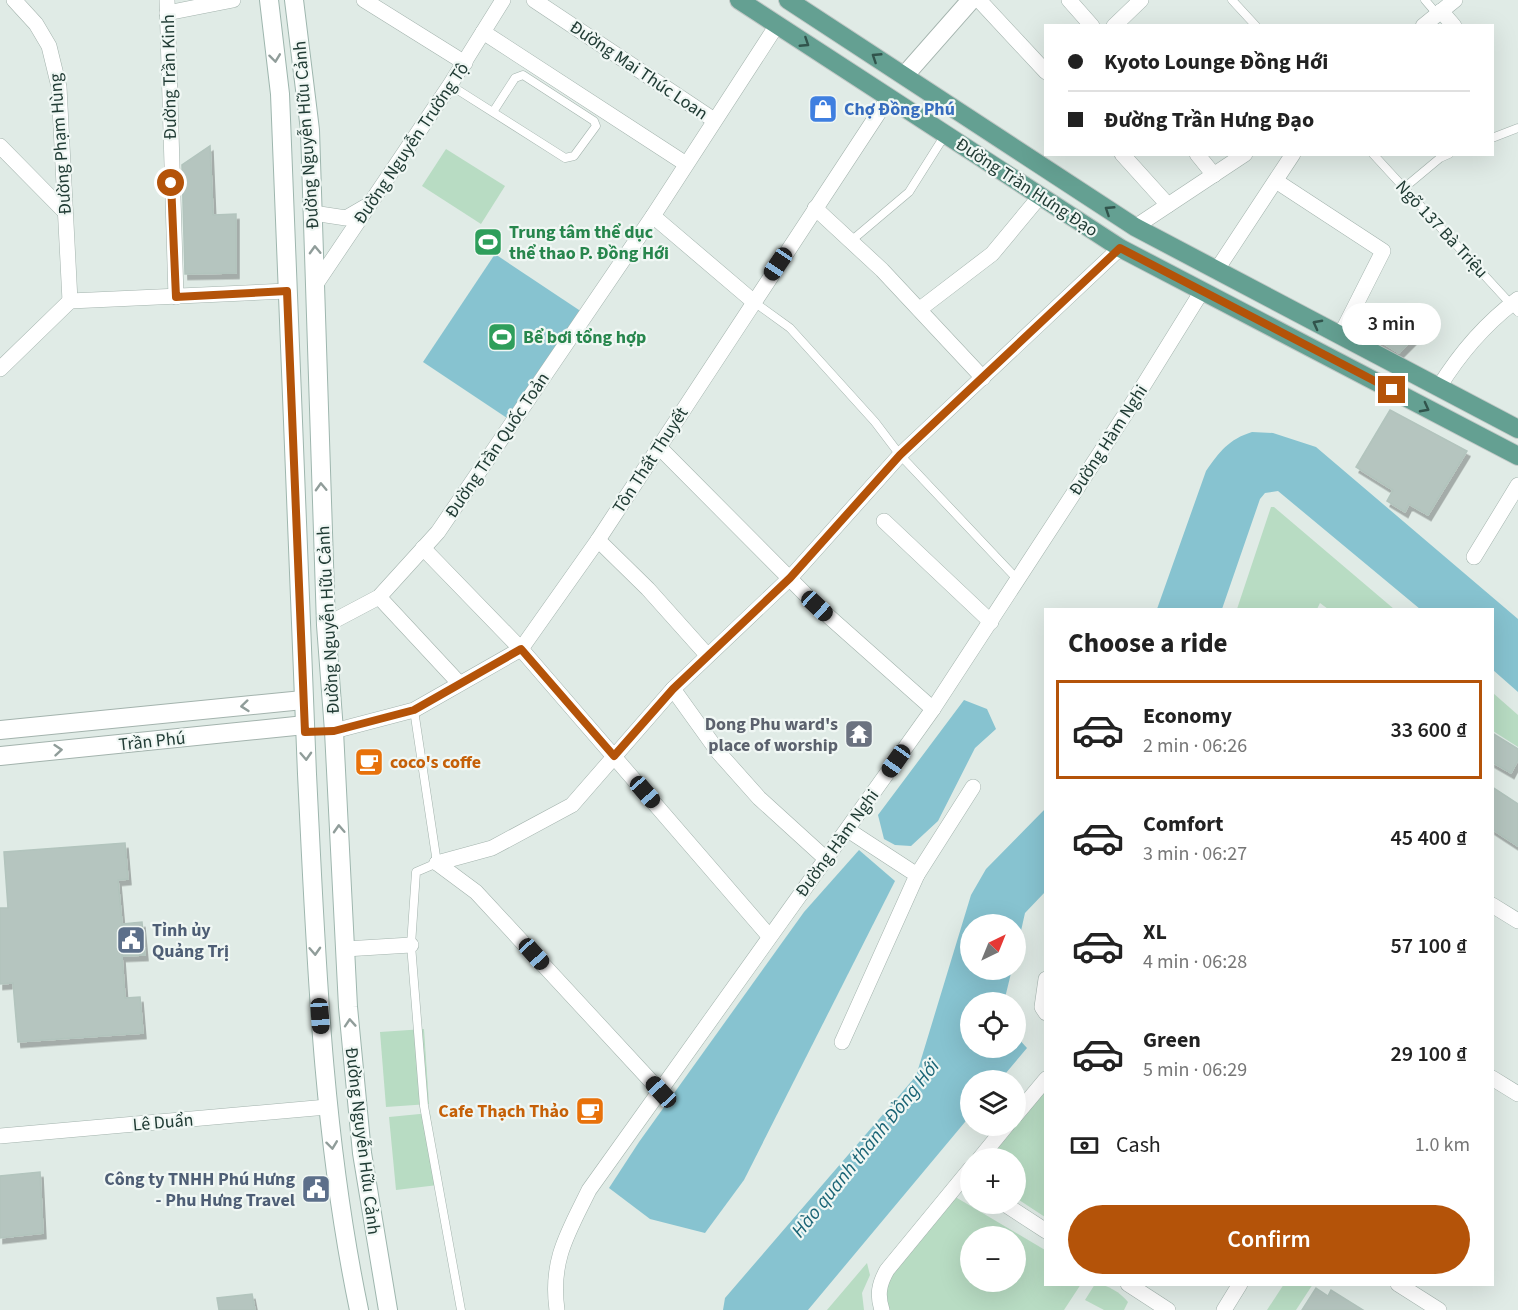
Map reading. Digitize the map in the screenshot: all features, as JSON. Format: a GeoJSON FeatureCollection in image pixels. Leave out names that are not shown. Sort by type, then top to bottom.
{"type":"FeatureCollection","features":[{"type":"Feature","properties":{"kind":"main road","name":"Đường Nguyễn Hữu Cảnh"},"geometry":{"type":"LineString","coordinates":[[269,0],[280,94],[303,700],[316,956],[327,1107],[344,1240],[359,1310]]}},
{"type":"Feature","properties":{"kind":"main road","name":"Đường Nguyễn Hữu Cảnh"},"geometry":{"type":"LineString","coordinates":[[294,0],[309,120],[326,625],[345,949],[357,1106],[388,1310]]}},
{"type":"Feature","properties":{"kind":"main road","name":"Đường Trần Hưng Đạo"},"geometry":{"type":"LineString","coordinates":[[739,0],[1120,248],[1518,456]]}},
{"type":"Feature","properties":{"kind":"main road","name":"Đường Trần Hưng Đạo"},"geometry":{"type":"LineString","coordinates":[[788,0],[1135,227],[1518,429]]}},
{"type":"Feature","properties":{"kind":"main road"},"geometry":{"type":"LineString","coordinates":[[889,97],[905,75],[971,0]]}},
{"type":"Feature","properties":{"kind":"main road"},"geometry":{"type":"LineString","coordinates":[[284,211],[313,213]]}},
{"type":"Feature","properties":{"kind":"main road"},"geometry":{"type":"LineString","coordinates":[[1202,291],[1216,271]]}},
{"type":"Feature","properties":{"kind":"main road"},"geometry":{"type":"LineString","coordinates":[[287,291],[316,284]]}},
{"type":"Feature","properties":{"kind":"main road","name":"Trần Phú"},"geometry":{"type":"LineString","coordinates":[[0,730],[303,700]]}},
{"type":"Feature","properties":{"kind":"main road","name":"Trần Phú"},"geometry":{"type":"LineString","coordinates":[[0,756],[305,728],[334,731]]}},
{"type":"Feature","properties":{"kind":"main road"},"geometry":{"type":"LineString","coordinates":[[327,1107],[357,1106]]}},
{"type":"Feature","properties":{"kind":"street","name":"Đường Phạm Hùng"},"geometry":{"type":"LineString","coordinates":[[14,0],[36,24],[49,46],[59,87],[70,301]]}},
{"type":"Feature","properties":{"kind":"street"},"geometry":{"type":"LineString","coordinates":[[167,7],[233,0]]}},
{"type":"Feature","properties":{"kind":"street"},"geometry":{"type":"LineString","coordinates":[[364,0],[465,63]]}},
{"type":"Feature","properties":{"kind":"street","name":"Đường Nguyễn Trường Tộ"},"geometry":{"type":"LineString","coordinates":[[316,284],[465,63],[503,0]]}},
{"type":"Feature","properties":{"kind":"street","name":"Đường Mai Thúc Loan"},"geometry":{"type":"LineString","coordinates":[[534,0],[714,120]]}},
{"type":"Feature","properties":{"kind":"street"},"geometry":{"type":"LineString","coordinates":[[979,0],[1044,70]]}},
{"type":"Feature","properties":{"kind":"street"},"geometry":{"type":"LineString","coordinates":[[1069,0],[1090,24]]}},
{"type":"Feature","properties":{"kind":"street"},"geometry":{"type":"LineString","coordinates":[[1116,24],[1141,0]]}},
{"type":"Feature","properties":{"kind":"street"},"geometry":{"type":"LineString","coordinates":[[1425,24],[1455,0]]}},
{"type":"Feature","properties":{"kind":"street","name":"Đường Trần Kinh"},"geometry":{"type":"LineString","coordinates":[[167,7],[176,297]]}},
{"type":"Feature","properties":{"kind":"street"},"geometry":{"type":"LineString","coordinates":[[1439,13],[1452,24]]}},
{"type":"Feature","properties":{"kind":"street","name":"Đường Trần Quốc Toản"},"geometry":{"type":"LineString","coordinates":[[326,625],[379,597],[438,532],[653,216],[777,25]]}},
{"type":"Feature","properties":{"kind":"street"},"geometry":{"type":"LineString","coordinates":[[483,32],[686,164]]}},
{"type":"Feature","properties":{"kind":"street","name":"Tôn Thất Thuyết"},"geometry":{"type":"LineString","coordinates":[[334,731],[414,710],[521,649],[598,540],[889,97]]}},
{"type":"Feature","properties":{"kind":"street"},"geometry":{"type":"LineString","coordinates":[[0,146],[66,212]]}},
{"type":"Feature","properties":{"kind":"street"},"geometry":{"type":"LineString","coordinates":[[1124,156],[1168,204]]}},
{"type":"Feature","properties":{"kind":"street"},"geometry":{"type":"LineString","coordinates":[[1199,156],[1214,175]]}},
{"type":"Feature","properties":{"kind":"street"},"geometry":{"type":"LineString","coordinates":[[1135,227],[1242,156]]}},
{"type":"Feature","properties":{"kind":"street"},"geometry":{"type":"LineString","coordinates":[[1216,271],[1292,156]]}},
{"type":"Feature","properties":{"kind":"street"},"geometry":{"type":"LineString","coordinates":[[1276,181],[1383,250],[1340,336]]}},
{"type":"Feature","properties":{"kind":"street"},"geometry":{"type":"LineString","coordinates":[[920,309],[992,254],[1041,195]]}},
{"type":"Feature","properties":{"kind":"street"},"geometry":{"type":"LineString","coordinates":[[313,213],[339,218],[352,217],[374,199]]}},
{"type":"Feature","properties":{"kind":"street"},"geometry":{"type":"LineString","coordinates":[[816,208],[920,309],[983,378]]}},
{"type":"Feature","properties":{"kind":"street"},"geometry":{"type":"LineString","coordinates":[[653,216],[754,302]]}},
{"type":"Feature","properties":{"kind":"street"},"geometry":{"type":"LineString","coordinates":[[437,863],[492,848],[572,805],[673,689],[790,578],[900,455],[1120,248]]}},
{"type":"Feature","properties":{"kind":"street"},"geometry":{"type":"LineString","coordinates":[[0,369],[70,301],[287,291]]}},
{"type":"Feature","properties":{"kind":"street","name":"Đường Hàm Nghi"},"geometry":{"type":"LineString","coordinates":[[557,1310],[555,1291],[559,1250],[589,1190],[933,709],[1202,291]]}},
{"type":"Feature","properties":{"kind":"street"},"geometry":{"type":"LineString","coordinates":[[1439,387],[1452,365],[1476,338],[1516,305]]}},
{"type":"Feature","properties":{"kind":"street"},"geometry":{"type":"LineString","coordinates":[[658,446],[830,618],[933,709]]}},
{"type":"Feature","properties":{"kind":"street"},"geometry":{"type":"LineString","coordinates":[[1474,557],[1518,485]]}},
{"type":"Feature","properties":{"kind":"street"},"geometry":{"type":"LineString","coordinates":[[884,521],[991,622]]}},
{"type":"Feature","properties":{"kind":"street"},"geometry":{"type":"LineString","coordinates":[[598,540],[648,589],[707,655]]}},
{"type":"Feature","properties":{"kind":"street"},"geometry":{"type":"LineString","coordinates":[[423,548],[521,649],[769,936]]}},
{"type":"Feature","properties":{"kind":"street"},"geometry":{"type":"LineString","coordinates":[[379,597],[459,683]]}},
{"type":"Feature","properties":{"kind":"street"},"geometry":{"type":"LineString","coordinates":[[673,689],[719,753],[759,798],[825,858]]}},
{"type":"Feature","properties":{"kind":"street"},"geometry":{"type":"LineString","coordinates":[[842,1042],[917,875],[973,787]]}},
{"type":"Feature","properties":{"kind":"street"},"geometry":{"type":"LineString","coordinates":[[848,830],[917,875]]}},
{"type":"Feature","properties":{"kind":"street"},"geometry":{"type":"LineString","coordinates":[[437,863],[476,892],[661,1092]]}},
{"type":"Feature","properties":{"kind":"street"},"geometry":{"type":"LineString","coordinates":[[1494,906],[1518,921]]}},
{"type":"Feature","properties":{"kind":"street"},"geometry":{"type":"LineString","coordinates":[[345,949],[411,945]]}},
{"type":"Feature","properties":{"kind":"street"},"geometry":{"type":"LineString","coordinates":[[1044,994],[1042,1007],[1044,1010]]}},
{"type":"Feature","properties":{"kind":"street"},"geometry":{"type":"LineString","coordinates":[[1494,1079],[1518,1094]]}},
{"type":"Feature","properties":{"kind":"street"},"geometry":{"type":"LineString","coordinates":[[1026,1103],[1044,1081]]}},
{"type":"Feature","properties":{"kind":"street","name":"Lê Duẩn"},"geometry":{"type":"LineString","coordinates":[[0,1136],[327,1107]]}},
{"type":"Feature","properties":{"kind":"street"},"geometry":{"type":"LineString","coordinates":[[988,1148],[998,1136]]}},
{"type":"Feature","properties":{"kind":"street"},"geometry":{"type":"LineString","coordinates":[[882,1310],[879,1294],[880,1281],[886,1270],[960,1185]]}},
{"type":"Feature","properties":{"kind":"street"},"geometry":{"type":"LineString","coordinates":[[1020,1214],[1044,1230]]}},
{"type":"Feature","properties":{"kind":"street"},"geometry":{"type":"LineString","coordinates":[[1131,1286],[1168,1310]]}},
{"type":"Feature","properties":{"kind":"street"},"geometry":{"type":"LineString","coordinates":[[1224,1310],[1239,1286]]}},
{"type":"Feature","properties":{"kind":"street"},"geometry":{"type":"LineString","coordinates":[[1401,1286],[1439,1310]]}},
{"type":"Feature","properties":{"kind":"lane"},"geometry":{"type":"LineString","coordinates":[[1232,0],[1254,24]]}},
{"type":"Feature","properties":{"kind":"lane"},"geometry":{"type":"LineString","coordinates":[[1425,0],[1439,13]]}},
{"type":"Feature","properties":{"kind":"lane"},"geometry":{"type":"LineString","coordinates":[[450,85],[565,159],[574,156],[596,126],[594,121],[523,75],[515,78],[493,112]]}},
{"type":"Feature","properties":{"kind":"lane"},"geometry":{"type":"LineString","coordinates":[[1494,137],[1518,128]]}},
{"type":"Feature","properties":{"kind":"lane"},"geometry":{"type":"LineString","coordinates":[[851,241],[909,192],[945,133]]}},
{"type":"Feature","properties":{"kind":"lane","name":"Ngõ 137 Bà Triệu"},"geometry":{"type":"LineString","coordinates":[[1375,156],[1516,305]]}},
{"type":"Feature","properties":{"kind":"lane"},"geometry":{"type":"LineString","coordinates":[[1404,188],[1444,156]]}},
{"type":"Feature","properties":{"kind":"lane"},"geometry":{"type":"LineString","coordinates":[[754,302],[790,328],[874,422],[900,455],[1018,580]]}},
{"type":"Feature","properties":{"kind":"lane"},"geometry":{"type":"LineString","coordinates":[[414,710],[437,863],[416,872],[411,945],[424,1106],[461,1310]]}},
{"type":"Feature","properties":{"kind":"green space"},"geometry":{"type":"Polygon","coordinates":[[[446,149],[505,186],[481,224],[422,186],[446,149]]]}},
{"type":"Feature","properties":{"kind":"green space"},"geometry":{"type":"Polygon","coordinates":[[[1271,507],[1274,507],[1393,608],[1327,608],[1320,603],[1318,608],[1237,608],[1271,507]]]}},
{"type":"Feature","properties":{"kind":"green space"},"geometry":{"type":"Polygon","coordinates":[[[1494,694],[1518,715],[1518,747],[1494,732],[1494,694]]]}},
{"type":"Feature","properties":{"kind":"green space"},"geometry":{"type":"Polygon","coordinates":[[[424,1029],[429,1104],[386,1107],[380,1032],[424,1029]]]}},
{"type":"Feature","properties":{"kind":"green space"},"geometry":{"type":"Polygon","coordinates":[[[1044,1087],[1044,1216],[1026,1205],[1026,1148],[995,1148],[1005,1136],[1026,1136],[1026,1110],[1044,1087]]]}},
{"type":"Feature","properties":{"kind":"green space"},"geometry":{"type":"Polygon","coordinates":[[[430,1113],[438,1185],[396,1190],[389,1117],[430,1113]]]}},
{"type":"Feature","properties":{"kind":"green space"},"geometry":{"type":"Polygon","coordinates":[[[952,1195],[960,1200],[960,1214],[984,1214],[1004,1226],[960,1226],[960,1292],[1026,1292],[1026,1239],[1044,1249],[1044,1286],[1080,1286],[1064,1310],[887,1310],[883,1286],[952,1195]]]}},
{"type":"Feature","properties":{"kind":"green space"},"geometry":{"type":"Polygon","coordinates":[[[867,1263],[870,1275],[862,1293],[864,1310],[827,1310],[867,1263]]]}},
{"type":"Feature","properties":{"kind":"green space"},"geometry":{"type":"Polygon","coordinates":[[[1094,1286],[1106,1286],[1122,1295],[1128,1302],[1124,1310],[1104,1310],[1085,1300],[1094,1286]]]}},
{"type":"Feature","properties":{"kind":"green space"},"geometry":{"type":"Polygon","coordinates":[[[1283,1286],[1312,1286],[1296,1310],[1267,1310],[1283,1286]]]}},
{"type":"Feature","properties":{"kind":"water","name":"Bể bơi tổng hợp"},"geometry":{"type":"Polygon","coordinates":[[[495,254],[582,312],[510,420],[423,362],[495,254]]]}},
{"type":"Feature","properties":{"kind":"water"},"geometry":{"type":"Polygon","coordinates":[[[1252,432],[1273,433],[1316,447],[1518,619],[1518,692],[1494,671],[1494,608],[1419,608],[1278,491],[1265,493],[1260,499],[1222,608],[1157,608],[1206,471],[1225,447],[1252,432]]]}},
{"type":"Feature","properties":{"kind":"water"},"geometry":{"type":"Polygon","coordinates":[[[964,700],[987,709],[996,729],[975,748],[938,821],[911,846],[895,845],[884,839],[878,815],[964,700]]]}},
{"type":"Feature","properties":{"kind":"water"},"geometry":{"type":"Polygon","coordinates":[[[1044,810],[1044,893],[1025,914],[965,914],[971,895],[986,869],[1044,810]]]}},
{"type":"Feature","properties":{"kind":"water"},"geometry":{"type":"Polygon","coordinates":[[[859,850],[895,881],[744,1180],[705,1233],[650,1219],[609,1188],[639,1142],[804,912],[859,850]]]}},
{"type":"Feature","properties":{"kind":"water","name":"Hào quanh thành Đồng Hới"},"geometry":{"type":"Polygon","coordinates":[[[960,931],[960,980],[1009,980],[1006,992],[960,992],[960,1058],[1019,1058],[1008,1070],[960,1070],[960,1128],[808,1310],[723,1310],[725,1298],[916,1076],[960,931]]]}},
{"type":"Feature","properties":{"kind":"building"},"geometry":{"type":"Polygon","coordinates":[[[210,146],[213,215],[236,214],[236,273],[185,274],[182,165],[210,146]]]}},
{"type":"Feature","properties":{"kind":"building"},"geometry":{"type":"Polygon","coordinates":[[[1398,315],[1405,323],[1403,325],[1416,336],[1399,353],[1375,338],[1398,315]]]}},
{"type":"Feature","properties":{"kind":"building"},"geometry":{"type":"Polygon","coordinates":[[[1390,410],[1467,451],[1428,515],[1409,504],[1405,512],[1387,501],[1393,490],[1356,467],[1390,410]]]}},
{"type":"Feature","properties":{"kind":"building"},"geometry":{"type":"Polygon","coordinates":[[[1494,734],[1518,749],[1518,760],[1511,773],[1494,763],[1494,734]]]}},
{"type":"Feature","properties":{"kind":"building"},"geometry":{"type":"Polygon","coordinates":[[[1494,788],[1518,804],[1518,846],[1494,830],[1494,788]]]}},
{"type":"Feature","properties":{"kind":"building"},"geometry":{"type":"Polygon","coordinates":[[[125,843],[128,879],[118,880],[122,924],[142,922],[145,955],[122,956],[125,998],[140,997],[143,1033],[18,1042],[13,983],[0,984],[0,908],[8,908],[4,852],[125,843]]]}},
{"type":"Feature","properties":{"kind":"building"},"geometry":{"type":"Polygon","coordinates":[[[40,1172],[43,1233],[0,1238],[0,1176],[40,1172]]]}},
{"type":"Feature","properties":{"kind":"building"},"geometry":{"type":"Polygon","coordinates":[[[1316,1288],[1328,1296],[1331,1290],[1363,1310],[1302,1310],[1316,1288]]]}},
{"type":"Feature","properties":{"kind":"building"},"geometry":{"type":"Polygon","coordinates":[[[252,1294],[255,1310],[219,1310],[217,1298],[252,1294]]]}},
{"type":"Feature","properties":{"kind":"place","name":"Chợ Đồng Phú"},"geometry":{"type":"Point","coordinates":[823,109]}},
{"type":"Feature","properties":{"kind":"place","name":"Trung tâm thể dục thể thao P. Đồng Hới"},"geometry":{"type":"Point","coordinates":[488,242]}},
{"type":"Feature","properties":{"kind":"place","name":"Bể bơi tổng hợp"},"geometry":{"type":"Point","coordinates":[502,337]}},
{"type":"Feature","properties":{"kind":"place","name":"Dong Phu ward's place of worship"},"geometry":{"type":"Point","coordinates":[859,734]}},
{"type":"Feature","properties":{"kind":"place","name":"coco's coffe"},"geometry":{"type":"Point","coordinates":[369,762]}},
{"type":"Feature","properties":{"kind":"place","name":"Tỉnh ủy Quảng Trị"},"geometry":{"type":"Point","coordinates":[131,940]}},
{"type":"Feature","properties":{"kind":"place","name":"Cafe Thạch Thảo"},"geometry":{"type":"Point","coordinates":[590,1111]}},
{"type":"Feature","properties":{"kind":"place","name":"Công ty TNHH Phú Hưng - Phu Hưng Travel"},"geometry":{"type":"Point","coordinates":[316,1189]}},
{"type":"Feature","properties":{"kind":"route"},"geometry":{"type":"LineString","coordinates":[[171,183],[176,297],[287,291],[301,634],[300,671],[305,732],[334,731],[414,710],[521,649],[614,756],[673,689],[790,578],[900,455],[1120,248],[1392,390]]}}]}
